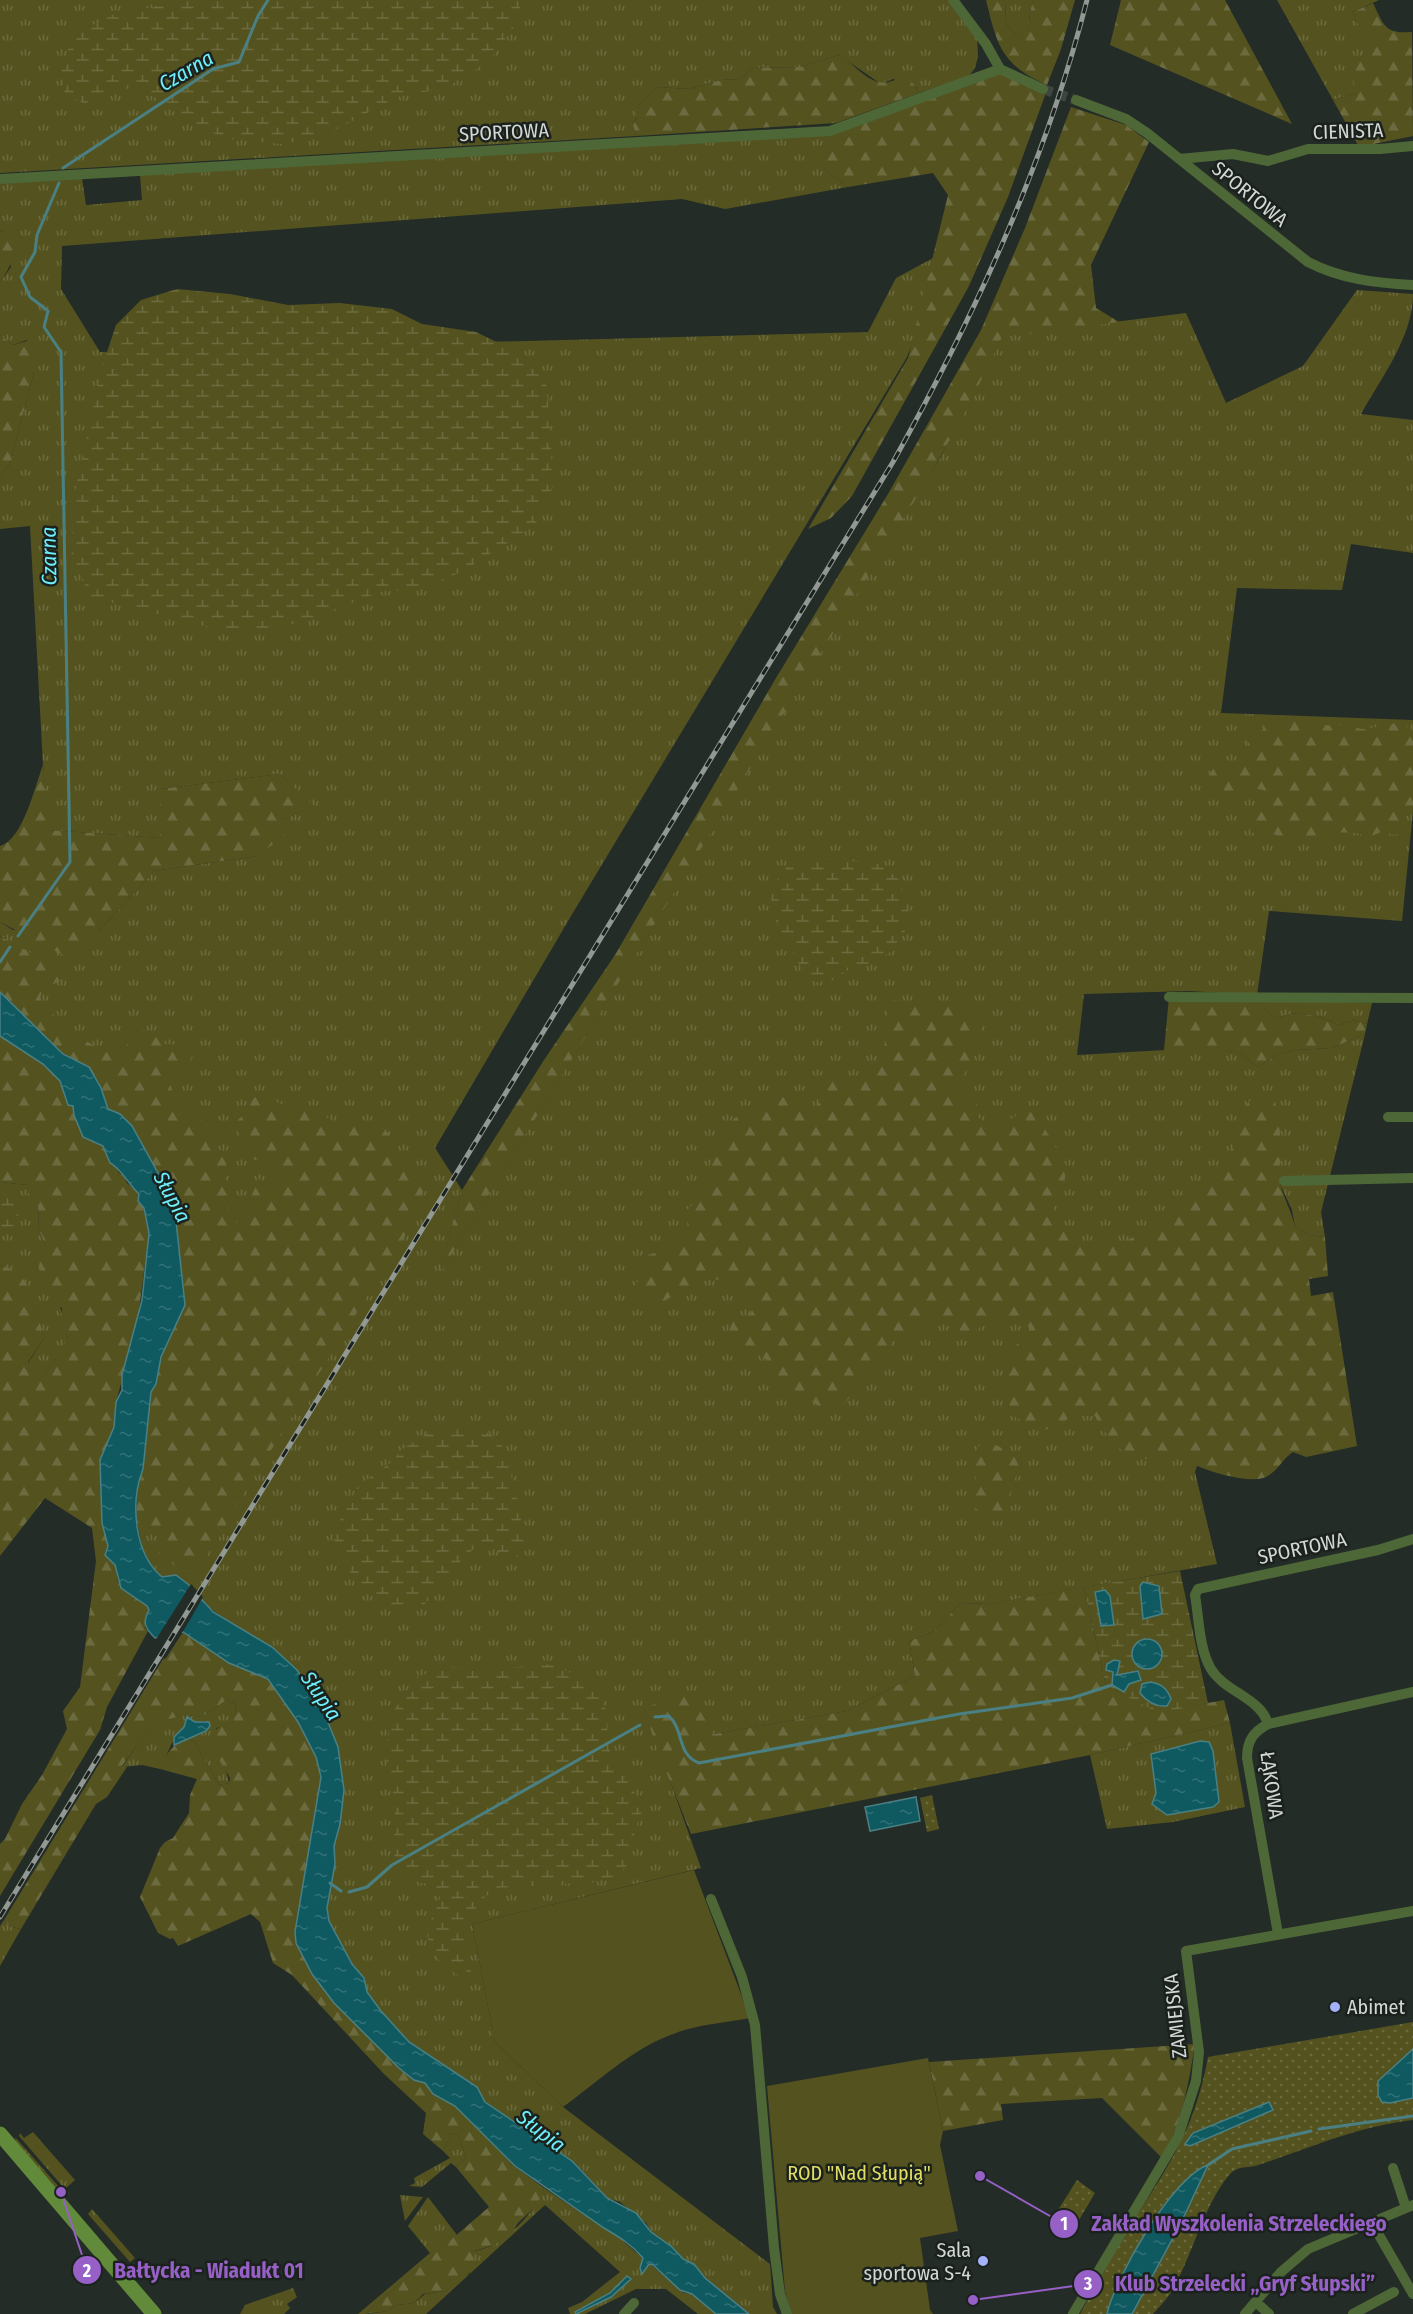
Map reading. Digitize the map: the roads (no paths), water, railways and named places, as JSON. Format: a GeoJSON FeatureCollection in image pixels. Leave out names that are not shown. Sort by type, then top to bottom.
{"type":"FeatureCollection","features":[{"type":"Feature","properties":{"kind":"main road"},"geometry":{"type":"LineString","coordinates":[[0,2134],[154,2314]]}},
{"type":"Feature","properties":{"kind":"street"},"geometry":{"type":"LineString","coordinates":[[953,0],[986,44],[1000,69],[1043,89]]}},
{"type":"Feature","properties":{"kind":"street","name":"SPORTOWA"},"geometry":{"type":"LineString","coordinates":[[0,179],[830,131],[1000,69]]}},
{"type":"Feature","properties":{"kind":"street","name":"SPORTOWA"},"geometry":{"type":"LineString","coordinates":[[1076,100],[1126,118],[1274,237],[1315,266],[1330,273],[1362,281],[1413,285]]}},
{"type":"Feature","properties":{"kind":"street","name":"CIENISTA"},"geometry":{"type":"LineString","coordinates":[[1179,159],[1233,154],[1268,161],[1308,149],[1413,146]]}},
{"type":"Feature","properties":{"kind":"street"},"geometry":{"type":"LineString","coordinates":[[1169,997],[1413,998]]}},
{"type":"Feature","properties":{"kind":"street"},"geometry":{"type":"LineString","coordinates":[[1388,1117],[1413,1117]]}},
{"type":"Feature","properties":{"kind":"street"},"geometry":{"type":"LineString","coordinates":[[1284,1181],[1413,1178]]}},
{"type":"Feature","properties":{"kind":"street","name":"SPORTOWA"},"geometry":{"type":"LineString","coordinates":[[1268,1724],[1265,1713],[1223,1683],[1212,1670],[1206,1658],[1195,1595],[1198,1589],[1378,1550],[1413,1539]]}},
{"type":"Feature","properties":{"kind":"street","name":"ŁĄKOWA"},"geometry":{"type":"LineString","coordinates":[[1278,1934],[1247,1749],[1253,1735],[1268,1724],[1413,1692]]}},
{"type":"Feature","properties":{"kind":"street"},"geometry":{"type":"LineString","coordinates":[[711,1899],[742,1977],[755,2025],[774,2248],[780,2294],[787,2314]]}},
{"type":"Feature","properties":{"kind":"street","name":"ZAMIEJSKA"},"geometry":{"type":"LineString","coordinates":[[1073,2314],[1178,2137],[1196,2081],[1199,2052],[1186,1951],[1413,1911]]}},
{"type":"Feature","properties":{"kind":"street"},"geometry":{"type":"LineString","coordinates":[[1245,2314],[1281,2272],[1308,2249],[1409,2207],[1393,2168]]}},
{"type":"Feature","properties":{"kind":"street"},"geometry":{"type":"LineString","coordinates":[[1372,2223],[1413,2294]]}},
{"type":"Feature","properties":{"kind":"street"},"geometry":{"type":"LineString","coordinates":[[1353,2314],[1394,2292]]}},
{"type":"Feature","properties":{"kind":"street"},"geometry":{"type":"LineString","coordinates":[[1256,2302],[1269,2314]]}},
{"type":"Feature","properties":{"kind":"street"},"geometry":{"type":"LineString","coordinates":[[624,2314],[634,2303]]}},
{"type":"Feature","properties":{"kind":"water"},"geometry":{"type":"Polygon","coordinates":[[[0,992],[63,1054],[89,1067],[101,1088],[108,1109],[120,1114],[132,1126],[174,1202],[185,1305],[161,1357],[156,1384],[151,1392],[143,1469],[137,1497],[137,1527],[140,1541],[145,1555],[162,1577],[176,1575],[189,1585],[213,1612],[272,1647],[297,1670],[322,1708],[338,1747],[344,1790],[340,1824],[334,1846],[335,1864],[327,1908],[329,1921],[352,1964],[364,1978],[367,1992],[409,2042],[477,2087],[485,2102],[572,2161],[607,2198],[636,2213],[651,2232],[672,2247],[683,2259],[694,2264],[705,2278],[749,2314],[716,2314],[692,2294],[680,2290],[653,2265],[649,2264],[642,2274],[640,2268],[643,2258],[634,2249],[515,2166],[455,2106],[433,2094],[425,2083],[414,2080],[399,2068],[334,2003],[312,1974],[296,1943],[295,1932],[321,1777],[316,1757],[298,1722],[268,1679],[229,1663],[183,1632],[155,1638],[146,1625],[149,1610],[147,1606],[121,1588],[115,1565],[105,1555],[108,1546],[102,1523],[100,1460],[114,1427],[116,1402],[122,1390],[122,1375],[142,1300],[149,1233],[144,1208],[138,1201],[139,1194],[110,1163],[103,1146],[83,1137],[74,1115],[73,1106],[68,1105],[60,1081],[43,1064],[0,1036],[0,992]]]}},
{"type":"Feature","properties":{"kind":"water"},"geometry":{"type":"Polygon","coordinates":[[[1143,1582],[1159,1586],[1162,1614],[1143,1619],[1140,1586],[1143,1582]]]}},
{"type":"Feature","properties":{"kind":"water"},"geometry":{"type":"Polygon","coordinates":[[[1105,1590],[1110,1596],[1114,1625],[1101,1626],[1095,1592],[1105,1590]]]}},
{"type":"Feature","properties":{"kind":"water"},"geometry":{"type":"Polygon","coordinates":[[[1147,1639],[1153,1640],[1161,1648],[1161,1660],[1153,1668],[1147,1669],[1141,1668],[1133,1660],[1132,1654],[1133,1648],[1141,1640],[1147,1639]]]}},
{"type":"Feature","properties":{"kind":"water"},"geometry":{"type":"Polygon","coordinates":[[[1114,1660],[1120,1661],[1117,1675],[1138,1671],[1141,1680],[1129,1684],[1124,1692],[1112,1685],[1113,1672],[1106,1670],[1107,1664],[1114,1660]]]}},
{"type":"Feature","properties":{"kind":"water"},"geometry":{"type":"Polygon","coordinates":[[[1151,1682],[1161,1685],[1168,1692],[1171,1699],[1167,1706],[1152,1703],[1140,1693],[1142,1684],[1151,1682]]]}},
{"type":"Feature","properties":{"kind":"water"},"geometry":{"type":"Polygon","coordinates":[[[187,1717],[195,1722],[209,1722],[210,1726],[206,1731],[174,1745],[174,1737],[184,1727],[187,1717]]]}},
{"type":"Feature","properties":{"kind":"water"},"geometry":{"type":"Polygon","coordinates":[[[1200,1741],[1209,1742],[1213,1751],[1219,1802],[1213,1807],[1167,1815],[1152,1804],[1156,1793],[1151,1754],[1200,1741]]]}},
{"type":"Feature","properties":{"kind":"water"},"geometry":{"type":"Polygon","coordinates":[[[916,1797],[920,1821],[870,1831],[865,1807],[916,1797]]]}},
{"type":"Feature","properties":{"kind":"water"},"geometry":{"type":"Polygon","coordinates":[[[1413,2049],[1413,2098],[1390,2103],[1382,2102],[1378,2095],[1378,2081],[1413,2049]]]}},
{"type":"Feature","properties":{"kind":"water"},"geometry":{"type":"Polygon","coordinates":[[[1269,2102],[1273,2110],[1190,2146],[1185,2144],[1193,2133],[1269,2102]]]}},
{"type":"Feature","properties":{"kind":"water"},"geometry":{"type":"Polygon","coordinates":[[[1208,2165],[1181,2223],[1132,2314],[1107,2314],[1121,2277],[1162,2208],[1194,2173],[1208,2165]]]}},
{"type":"Feature","properties":{"kind":"water"},"geometry":{"type":"Polygon","coordinates":[[[627,2276],[631,2279],[611,2297],[576,2314],[575,2312],[610,2293],[627,2276]]]}},
{"type":"Feature","properties":{"kind":"waterway","name":"Czarna"},"geometry":{"type":"LineString","coordinates":[[63,168],[213,69],[239,62],[258,16],[268,0]]}},
{"type":"Feature","properties":{"kind":"waterway","name":"Czarna"},"geometry":{"type":"LineString","coordinates":[[18,936],[70,862],[61,352],[44,327],[48,311],[30,297],[21,277],[35,252],[37,235],[59,183]]}},
{"type":"Feature","properties":{"kind":"waterway","name":"Czarna"},"geometry":{"type":"LineString","coordinates":[[0,962],[10,947]]}},
{"type":"Feature","properties":{"kind":"waterway"},"geometry":{"type":"LineString","coordinates":[[655,1717],[669,1716],[677,1728],[687,1754],[699,1763],[959,1714],[1072,1698],[1112,1685]]}},
{"type":"Feature","properties":{"kind":"waterway"},"geometry":{"type":"LineString","coordinates":[[349,1892],[367,1887],[392,1865],[640,1725]]}},
{"type":"Feature","properties":{"kind":"waterway"},"geometry":{"type":"LineString","coordinates":[[330,1883],[341,1891]]}},
{"type":"Feature","properties":{"kind":"waterway"},"geometry":{"type":"LineString","coordinates":[[1319,2129],[1413,2116]]}},
{"type":"Feature","properties":{"kind":"waterway"},"geometry":{"type":"LineString","coordinates":[[1208,2165],[1232,2149],[1311,2131]]}},
{"type":"Feature","properties":{"kind":"tunnel"},"geometry":{"type":"LineString","coordinates":[[1043,89],[1076,100]]}},
{"type":"Feature","properties":{"kind":"railway"},"geometry":{"type":"LineString","coordinates":[[0,1917],[893,462],[952,351],[1005,237],[1050,121],[1087,0]]}},
{"type":"Feature","properties":{"kind":"place","name":"Abimet"},"geometry":{"type":"Point","coordinates":[1335,2007]}},
{"type":"Feature","properties":{"kind":"place","name":"Zakład Wyszkolenia Strzeleckiego"},"geometry":{"type":"Point","coordinates":[980,2176]}},
{"type":"Feature","properties":{"kind":"place","name":"Bałtycka - Wiadukt 01"},"geometry":{"type":"Point","coordinates":[61,2192]}},
{"type":"Feature","properties":{"kind":"place","name":"Sala sportowa S-4"},"geometry":{"type":"Point","coordinates":[983,2261]}},
{"type":"Feature","properties":{"kind":"place","name":"Klub Strzelecki „Gryf Słupski”"},"geometry":{"type":"Point","coordinates":[973,2300]}},
{"type":"Feature","properties":{"kind":"water label","name":"Słupia"},"geometry":{"type":"Point","coordinates":[172,1197]}},
{"type":"Feature","properties":{"kind":"water label","name":"Słupia"},"geometry":{"type":"Point","coordinates":[321,1696]}},
{"type":"Feature","properties":{"kind":"water label","name":"Słupia"},"geometry":{"type":"Point","coordinates":[541,2131]}},
{"type":"Feature","properties":{"kind":"park label","name":"ROD \"Nad Słupią\""},"geometry":{"type":"Point","coordinates":[859,2173]}}]}
